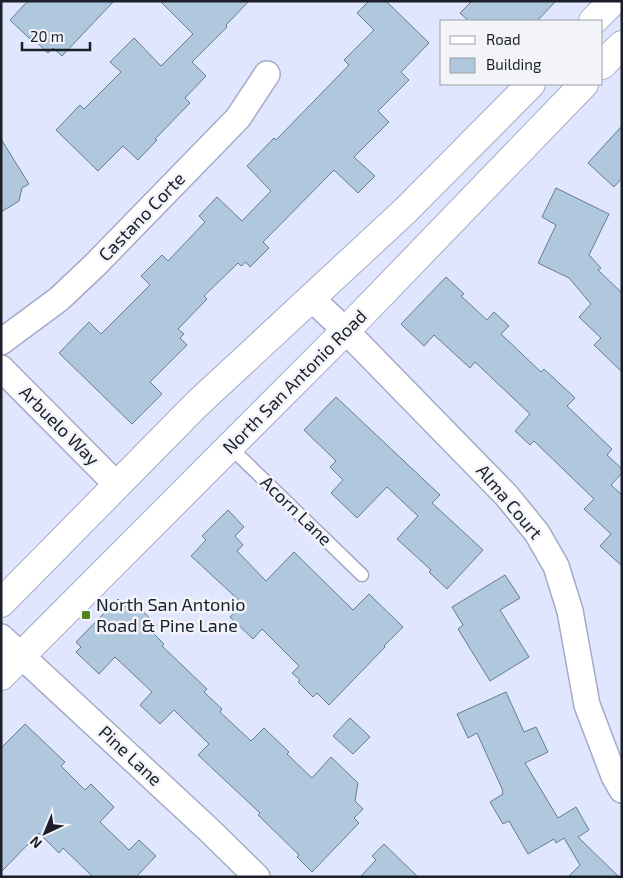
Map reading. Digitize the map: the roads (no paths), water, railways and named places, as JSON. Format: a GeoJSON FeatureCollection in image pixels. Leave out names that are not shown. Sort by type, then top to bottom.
{"type":"FeatureCollection","features":[{"type":"Feature","properties":{"kind":"main road"},"geometry":{"type":"LineString","coordinates":[[594,20],[612,1]]}},
{"type":"Feature","properties":{"kind":"main road"},"geometry":{"type":"LineString","coordinates":[[603,64],[622,45]]}},
{"type":"Feature","properties":{"kind":"main road"},"geometry":{"type":"LineString","coordinates":[[1,603],[197,404],[406,210],[530,85]]}},
{"type":"Feature","properties":{"kind":"main road","name":"North San Antonio Road"},"geometry":{"type":"LineString","coordinates":[[1,676],[346,331],[583,85]]}},
{"type":"Feature","properties":{"kind":"street","name":"Castano Corte"},"geometry":{"type":"LineString","coordinates":[[1,342],[59,299],[95,265],[238,118],[266,74]]}},
{"type":"Feature","properties":{"kind":"street","name":"Alma Court"},"geometry":{"type":"LineString","coordinates":[[311,298],[346,331],[508,496],[538,533],[556,566],[570,611],[587,705],[614,776],[622,790]]}},
{"type":"Feature","properties":{"kind":"street","name":"Arbuelo Way"},"geometry":{"type":"LineString","coordinates":[[1,368],[117,485]]}},
{"type":"Feature","properties":{"kind":"street","name":"Pine Lane"},"geometry":{"type":"LineString","coordinates":[[1,637],[257,877]]}},
{"type":"Feature","properties":{"kind":"lane","name":"Acorn Lane"},"geometry":{"type":"LineString","coordinates":[[230,447],[362,575]]}},
{"type":"Feature","properties":{"kind":"place","name":"North San Antonio Road & Pine Lane"},"geometry":{"type":"Point","coordinates":[86,615]}}]}
